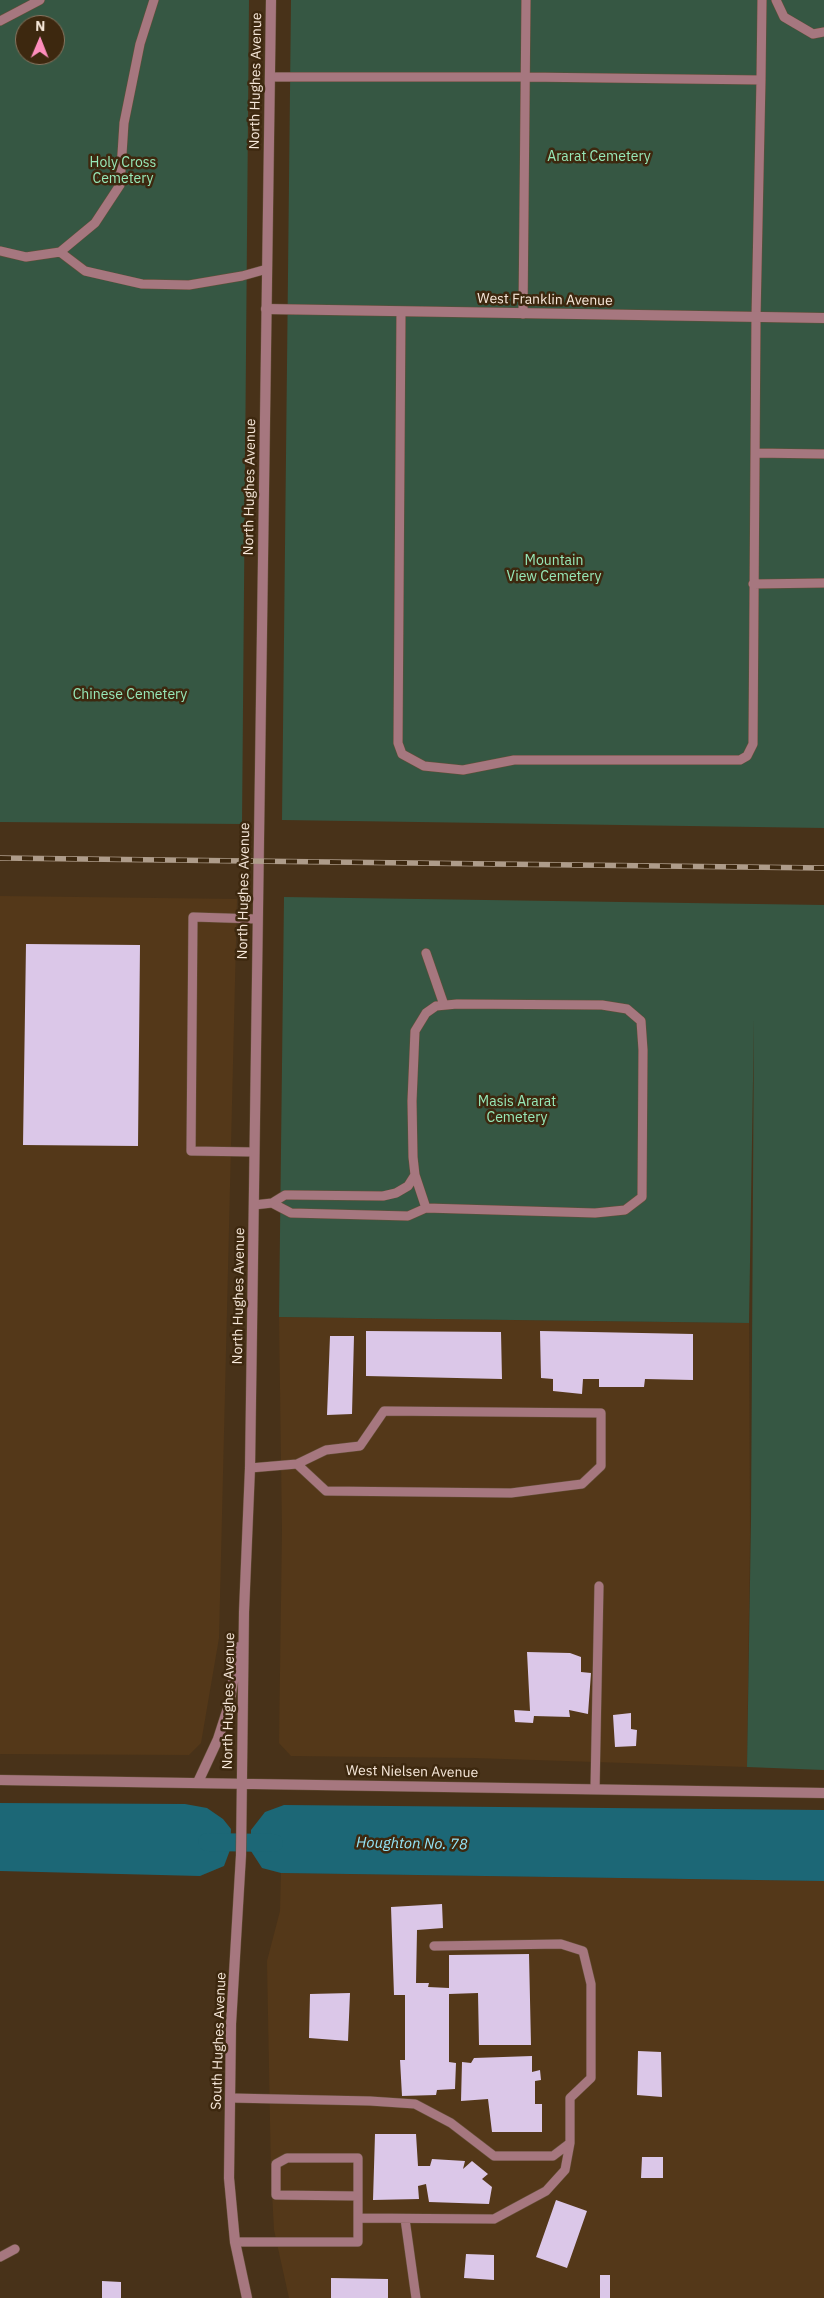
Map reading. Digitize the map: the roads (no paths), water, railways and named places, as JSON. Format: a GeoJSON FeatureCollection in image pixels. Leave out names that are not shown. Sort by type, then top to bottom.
{"type":"FeatureCollection","features":[{"type":"Feature","properties":{"kind":"street","name":"North Hughes Avenue"},"geometry":{"type":"LineString","coordinates":[[242,1783],[244,1612],[250,1468],[271,0]]}},
{"type":"Feature","properties":{"kind":"street","name":"West Franklin Avenue"},"geometry":{"type":"LineString","coordinates":[[266,309],[824,318]]}},
{"type":"Feature","properties":{"kind":"street"},"geometry":{"type":"LineString","coordinates":[[198,1782],[218,1739],[229,1705],[244,1612]]}},
{"type":"Feature","properties":{"kind":"street","name":"West Nielsen Avenue"},"geometry":{"type":"LineString","coordinates":[[0,1780],[824,1793]]}},
{"type":"Feature","properties":{"kind":"street","name":"South Hughes Avenue"},"geometry":{"type":"LineString","coordinates":[[242,1783],[241,1855],[232,2024],[230,2178],[235,2242],[247,2298]]}},
{"type":"Feature","properties":{"kind":"lane"},"geometry":{"type":"LineString","coordinates":[[0,21],[40,0]]}},
{"type":"Feature","properties":{"kind":"lane"},"geometry":{"type":"LineString","coordinates":[[0,251],[26,257],[60,252],[95,224],[120,185],[124,123],[140,44],[154,0]]}},
{"type":"Feature","properties":{"kind":"lane"},"geometry":{"type":"LineString","coordinates":[[523,314],[526,0]]}},
{"type":"Feature","properties":{"kind":"lane"},"geometry":{"type":"LineString","coordinates":[[401,312],[398,743],[402,754],[424,766],[463,770],[514,760],[740,760],[751,751],[753,744],[756,317],[762,0]]}},
{"type":"Feature","properties":{"kind":"lane"},"geometry":{"type":"LineString","coordinates":[[776,0],[784,17],[813,34],[824,32]]}},
{"type":"Feature","properties":{"kind":"lane"},"geometry":{"type":"LineString","coordinates":[[270,77],[526,77],[761,80]]}},
{"type":"Feature","properties":{"kind":"lane"},"geometry":{"type":"LineString","coordinates":[[60,252],[85,271],[142,284],[189,285],[242,276],[266,268]]}},
{"type":"Feature","properties":{"kind":"lane"},"geometry":{"type":"LineString","coordinates":[[755,453],[824,454]]}},
{"type":"Feature","properties":{"kind":"lane"},"geometry":{"type":"LineString","coordinates":[[753,584],[824,583]]}},
{"type":"Feature","properties":{"kind":"lane"},"geometry":{"type":"LineString","coordinates":[[254,1152],[191,1151],[193,917],[257,919]]}},
{"type":"Feature","properties":{"kind":"lane"},"geometry":{"type":"LineString","coordinates":[[426,953],[444,1005]]}},
{"type":"Feature","properties":{"kind":"lane"},"geometry":{"type":"LineString","coordinates":[[272,1203],[291,1213],[408,1216],[426,1208],[595,1213],[626,1210],[642,1197],[643,1050],[641,1021],[627,1009],[602,1005],[521,1003],[444,1005],[436,1006],[426,1013],[415,1031],[412,1101],[415,1175],[426,1208]]}},
{"type":"Feature","properties":{"kind":"lane"},"geometry":{"type":"LineString","coordinates":[[254,1205],[272,1203],[285,1195],[383,1196],[396,1193],[408,1186],[415,1175]]}},
{"type":"Feature","properties":{"kind":"lane"},"geometry":{"type":"LineString","coordinates":[[250,1468],[297,1464],[326,1450],[360,1446],[384,1410],[601,1413],[600,1466],[582,1484],[511,1494],[326,1491],[297,1464]]}},
{"type":"Feature","properties":{"kind":"lane"},"geometry":{"type":"LineString","coordinates":[[595,1789],[599,1586]]}},
{"type":"Feature","properties":{"kind":"lane"},"geometry":{"type":"LineString","coordinates":[[358,2218],[494,2219],[546,2191],[565,2170],[570,2143],[570,2098],[591,2078],[591,1984],[582,1951],[561,1944],[434,1946]]}},
{"type":"Feature","properties":{"kind":"lane"},"geometry":{"type":"LineString","coordinates":[[231,2098],[370,2101],[414,2104],[451,2122],[494,2156],[553,2156],[570,2143]]}},
{"type":"Feature","properties":{"kind":"lane"},"geometry":{"type":"LineString","coordinates":[[235,2242],[358,2242],[358,2218],[358,2196],[358,2158],[287,2158],[276,2164],[276,2195],[358,2196]]}},
{"type":"Feature","properties":{"kind":"lane"},"geometry":{"type":"LineString","coordinates":[[405,2219],[416,2298]]}},
{"type":"Feature","properties":{"kind":"lane"},"geometry":{"type":"LineString","coordinates":[[0,2257],[15,2249]]}},
{"type":"Feature","properties":{"kind":"water"},"geometry":{"type":"Polygon","coordinates":[[[0,1803],[185,1804],[207,1808],[223,1819],[231,1829],[230,1850],[224,1866],[200,1876],[0,1871],[0,1803]]]}},
{"type":"Feature","properties":{"kind":"water"},"geometry":{"type":"Polygon","coordinates":[[[284,1805],[824,1810],[824,1881],[281,1873],[262,1868],[251,1851],[251,1830],[265,1812],[284,1805]]]}},
{"type":"Feature","properties":{"kind":"waterway","name":"Houghton No. 78"},"geometry":{"type":"LineString","coordinates":[[207,1842],[274,1843]]}},
{"type":"Feature","properties":{"kind":"railway"},"geometry":{"type":"LineString","coordinates":[[0,858],[824,868]]}},
{"type":"Feature","properties":{"kind":"park label","name":"Ararat Cemetery"},"geometry":{"type":"Point","coordinates":[599,157]}},
{"type":"Feature","properties":{"kind":"park label","name":"Holy Cross Cemetery"},"geometry":{"type":"Point","coordinates":[123,172]}},
{"type":"Feature","properties":{"kind":"park label","name":"Mountain View Cemetery"},"geometry":{"type":"Point","coordinates":[554,570]}},
{"type":"Feature","properties":{"kind":"park label","name":"Chinese Cemetery"},"geometry":{"type":"Point","coordinates":[130,695]}},
{"type":"Feature","properties":{"kind":"park label","name":"Masis Ararat Cemetery"},"geometry":{"type":"Point","coordinates":[517,1110]}}]}
